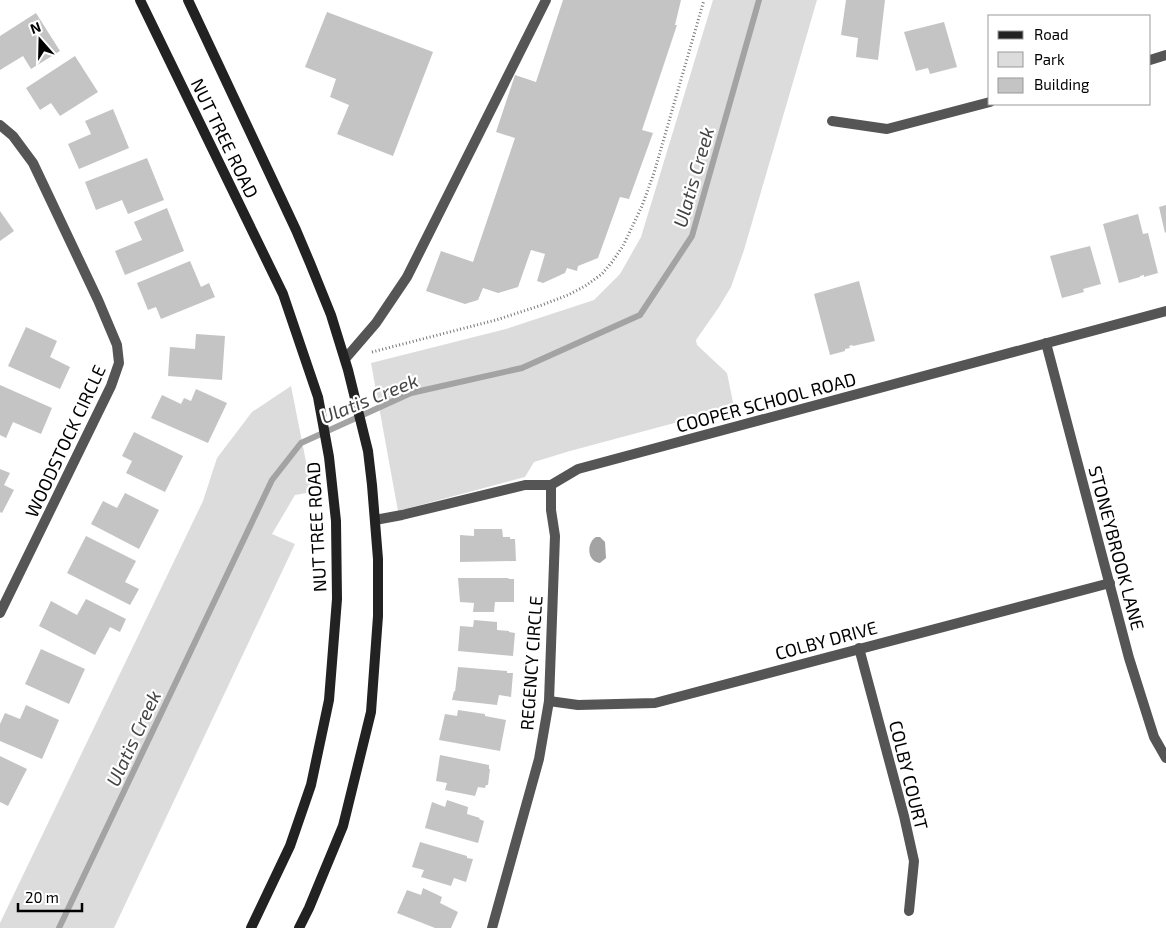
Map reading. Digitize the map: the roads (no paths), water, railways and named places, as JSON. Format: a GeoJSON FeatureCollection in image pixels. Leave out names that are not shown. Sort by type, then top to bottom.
{"type":"FeatureCollection","features":[{"type":"Feature","properties":{"kind":"main road","name":"NUT TREE ROAD"},"geometry":{"type":"LineString","coordinates":[[140,0],[283,294],[318,397],[329,457],[336,521],[337,599],[329,700],[311,785],[290,846],[251,928]]}},
{"type":"Feature","properties":{"kind":"main road","name":"NUT TREE ROAD"},"geometry":{"type":"LineString","coordinates":[[188,0],[310,262],[331,315],[345,359],[368,451],[378,558],[378,616],[371,712],[343,826],[299,928]]}},
{"type":"Feature","properties":{"kind":"street"},"geometry":{"type":"LineString","coordinates":[[345,359],[376,323],[407,277],[546,0]]}},
{"type":"Feature","properties":{"kind":"street"},"geometry":{"type":"LineString","coordinates":[[1151,60],[1166,55]]}},
{"type":"Feature","properties":{"kind":"street"},"geometry":{"type":"LineString","coordinates":[[832,121],[887,129],[988,103]]}},
{"type":"Feature","properties":{"kind":"street","name":"WOODSTOCK CIRCLE"},"geometry":{"type":"LineString","coordinates":[[0,125],[13,136],[33,163],[98,300],[116,345],[119,363],[111,386],[0,613]]}},
{"type":"Feature","properties":{"kind":"street","name":"COOPER SCHOOL ROAD"},"geometry":{"type":"LineString","coordinates":[[375,520],[402,516],[525,485],[551,484],[578,469],[1166,311]]}},
{"type":"Feature","properties":{"kind":"street","name":"STONEYBROOK LANE"},"geometry":{"type":"LineString","coordinates":[[1046,343],[1129,658],[1154,737],[1166,758]]}},
{"type":"Feature","properties":{"kind":"street","name":"REGENCY CIRCLE"},"geometry":{"type":"LineString","coordinates":[[492,928],[539,759],[549,701],[555,536],[551,510],[551,484]]}},
{"type":"Feature","properties":{"kind":"street","name":"COLBY DRIVE"},"geometry":{"type":"LineString","coordinates":[[549,701],[578,705],[654,703],[1110,583]]}},
{"type":"Feature","properties":{"kind":"street","name":"COLBY COURT"},"geometry":{"type":"LineString","coordinates":[[859,648],[904,816],[914,861],[909,911]]}},
{"type":"Feature","properties":{"kind":"waterway","name":"Ulatis Creek"},"geometry":{"type":"LineString","coordinates":[[59,928],[272,480],[301,443],[411,393],[522,368],[640,315],[692,236],[759,0]]}}]}
